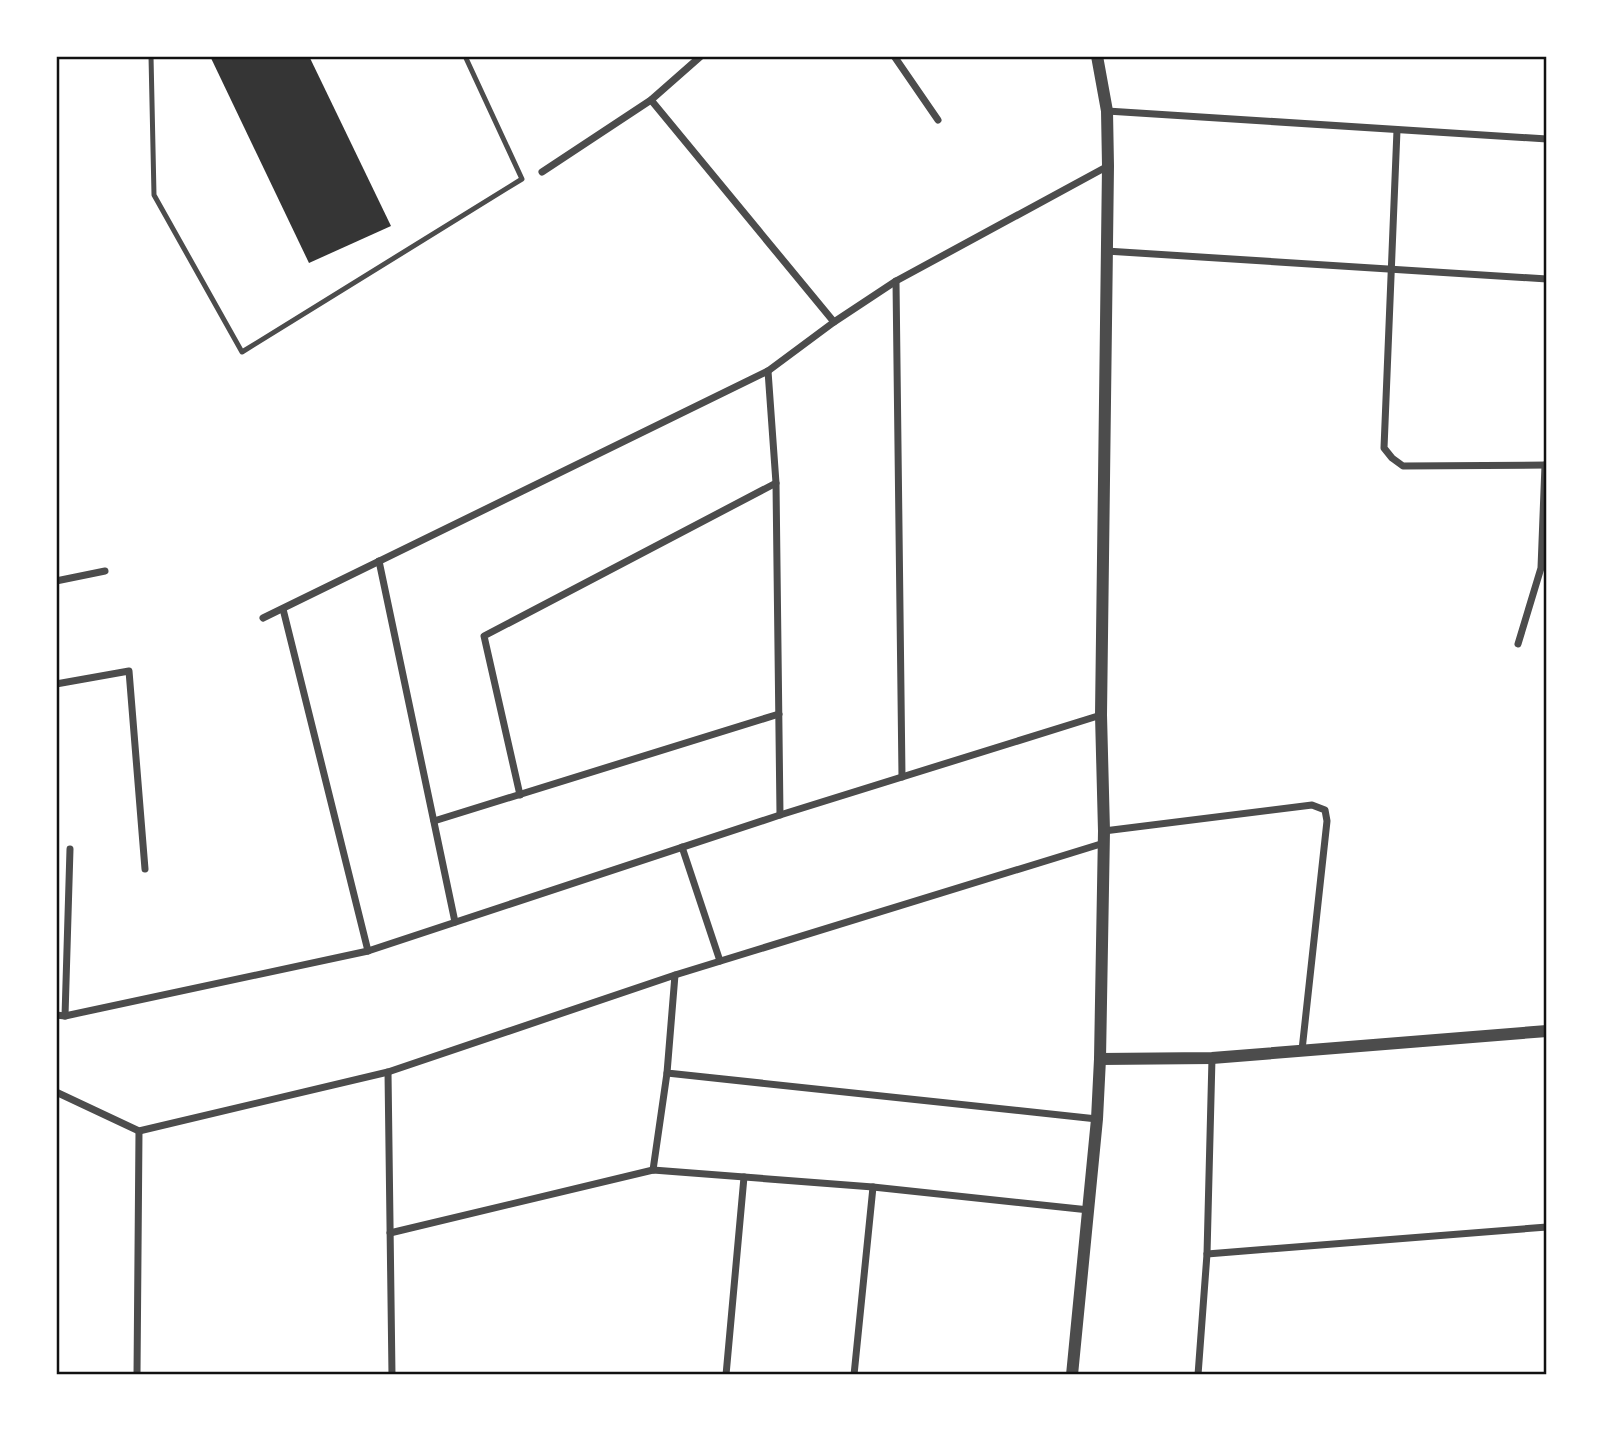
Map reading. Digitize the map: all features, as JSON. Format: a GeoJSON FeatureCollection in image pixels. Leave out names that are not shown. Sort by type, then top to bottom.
{"type":"FeatureCollection","features":[{"type":"Feature","properties":{"kind":"street"},"geometry":{"type":"LineString","coordinates":[[542,172],[651,100],[701,56]]}},
{"type":"Feature","properties":{"kind":"street"},"geometry":{"type":"LineString","coordinates":[[894,56],[938,120]]}},
{"type":"Feature","properties":{"kind":"street"},"geometry":{"type":"LineString","coordinates":[[1072,1375],[1089,1210],[1100,1059],[1108,166],[1107,111],[1097,56]]}},
{"type":"Feature","properties":{"kind":"street"},"geometry":{"type":"LineString","coordinates":[[651,100],[834,322]]}},
{"type":"Feature","properties":{"kind":"street"},"geometry":{"type":"LineString","coordinates":[[1107,111],[1547,139]]}},
{"type":"Feature","properties":{"kind":"street"},"geometry":{"type":"LineString","coordinates":[[1397,130],[1384,448],[1404,466],[1546,465],[1541,568],[1518,644]]}},
{"type":"Feature","properties":{"kind":"street"},"geometry":{"type":"LineString","coordinates":[[263,618],[768,371],[834,322],[896,281],[1108,166]]}},
{"type":"Feature","properties":{"kind":"street"},"geometry":{"type":"LineString","coordinates":[[1106,251],[1547,279]]}},
{"type":"Feature","properties":{"kind":"street"},"geometry":{"type":"LineString","coordinates":[[896,281],[902,777]]}},
{"type":"Feature","properties":{"kind":"street"},"geometry":{"type":"LineString","coordinates":[[768,371],[776,483],[780,815]]}},
{"type":"Feature","properties":{"kind":"street"},"geometry":{"type":"LineString","coordinates":[[520,795],[484,636],[776,483]]}},
{"type":"Feature","properties":{"kind":"street"},"geometry":{"type":"LineString","coordinates":[[379,561],[455,922]]}},
{"type":"Feature","properties":{"kind":"street"},"geometry":{"type":"LineString","coordinates":[[56,581],[105,571]]}},
{"type":"Feature","properties":{"kind":"street"},"geometry":{"type":"LineString","coordinates":[[283,608],[368,951]]}},
{"type":"Feature","properties":{"kind":"street"},"geometry":{"type":"LineString","coordinates":[[56,684],[129,671],[145,869]]}},
{"type":"Feature","properties":{"kind":"street"},"geometry":{"type":"LineString","coordinates":[[434,821],[779,714]]}},
{"type":"Feature","properties":{"kind":"street"},"geometry":{"type":"LineString","coordinates":[[56,1015],[65,1016],[368,951],[780,815],[1101,715]]}},
{"type":"Feature","properties":{"kind":"street"},"geometry":{"type":"LineString","coordinates":[[56,1092],[139,1131],[388,1072],[675,975],[1104,837],[1312,805],[1325,810],[1327,821],[1302,1050]]}},
{"type":"Feature","properties":{"kind":"street"},"geometry":{"type":"LineString","coordinates":[[682,847],[720,961]]}},
{"type":"Feature","properties":{"kind":"street"},"geometry":{"type":"LineString","coordinates":[[65,1016],[70,849]]}},
{"type":"Feature","properties":{"kind":"street"},"geometry":{"type":"LineString","coordinates":[[653,1170],[667,1073],[675,975]]}},
{"type":"Feature","properties":{"kind":"street"},"geometry":{"type":"LineString","coordinates":[[1100,1059],[1212,1058],[1547,1031]]}},
{"type":"Feature","properties":{"kind":"street"},"geometry":{"type":"LineString","coordinates":[[1198,1375],[1207,1254],[1212,1058]]}},
{"type":"Feature","properties":{"kind":"street"},"geometry":{"type":"LineString","coordinates":[[388,1072],[392,1375]]}},
{"type":"Feature","properties":{"kind":"street"},"geometry":{"type":"LineString","coordinates":[[667,1073],[1097,1119]]}},
{"type":"Feature","properties":{"kind":"street"},"geometry":{"type":"LineString","coordinates":[[137,1375],[139,1131]]}},
{"type":"Feature","properties":{"kind":"street"},"geometry":{"type":"LineString","coordinates":[[390,1233],[653,1170],[873,1187],[1089,1210]]}},
{"type":"Feature","properties":{"kind":"street"},"geometry":{"type":"LineString","coordinates":[[726,1375],[744,1177]]}},
{"type":"Feature","properties":{"kind":"street"},"geometry":{"type":"LineString","coordinates":[[854,1375],[873,1187]]}},
{"type":"Feature","properties":{"kind":"street"},"geometry":{"type":"LineString","coordinates":[[1207,1254],[1547,1227]]}},
{"type":"Feature","properties":{"kind":"lane"},"geometry":{"type":"LineString","coordinates":[[151,56],[155,195],[242,352],[522,179],[465,56]]}},
{"type":"Feature","properties":{"kind":"building"},"geometry":{"type":"Polygon","coordinates":[[[210,56],[309,56],[391,226],[309,263],[210,56]]]}}]}
